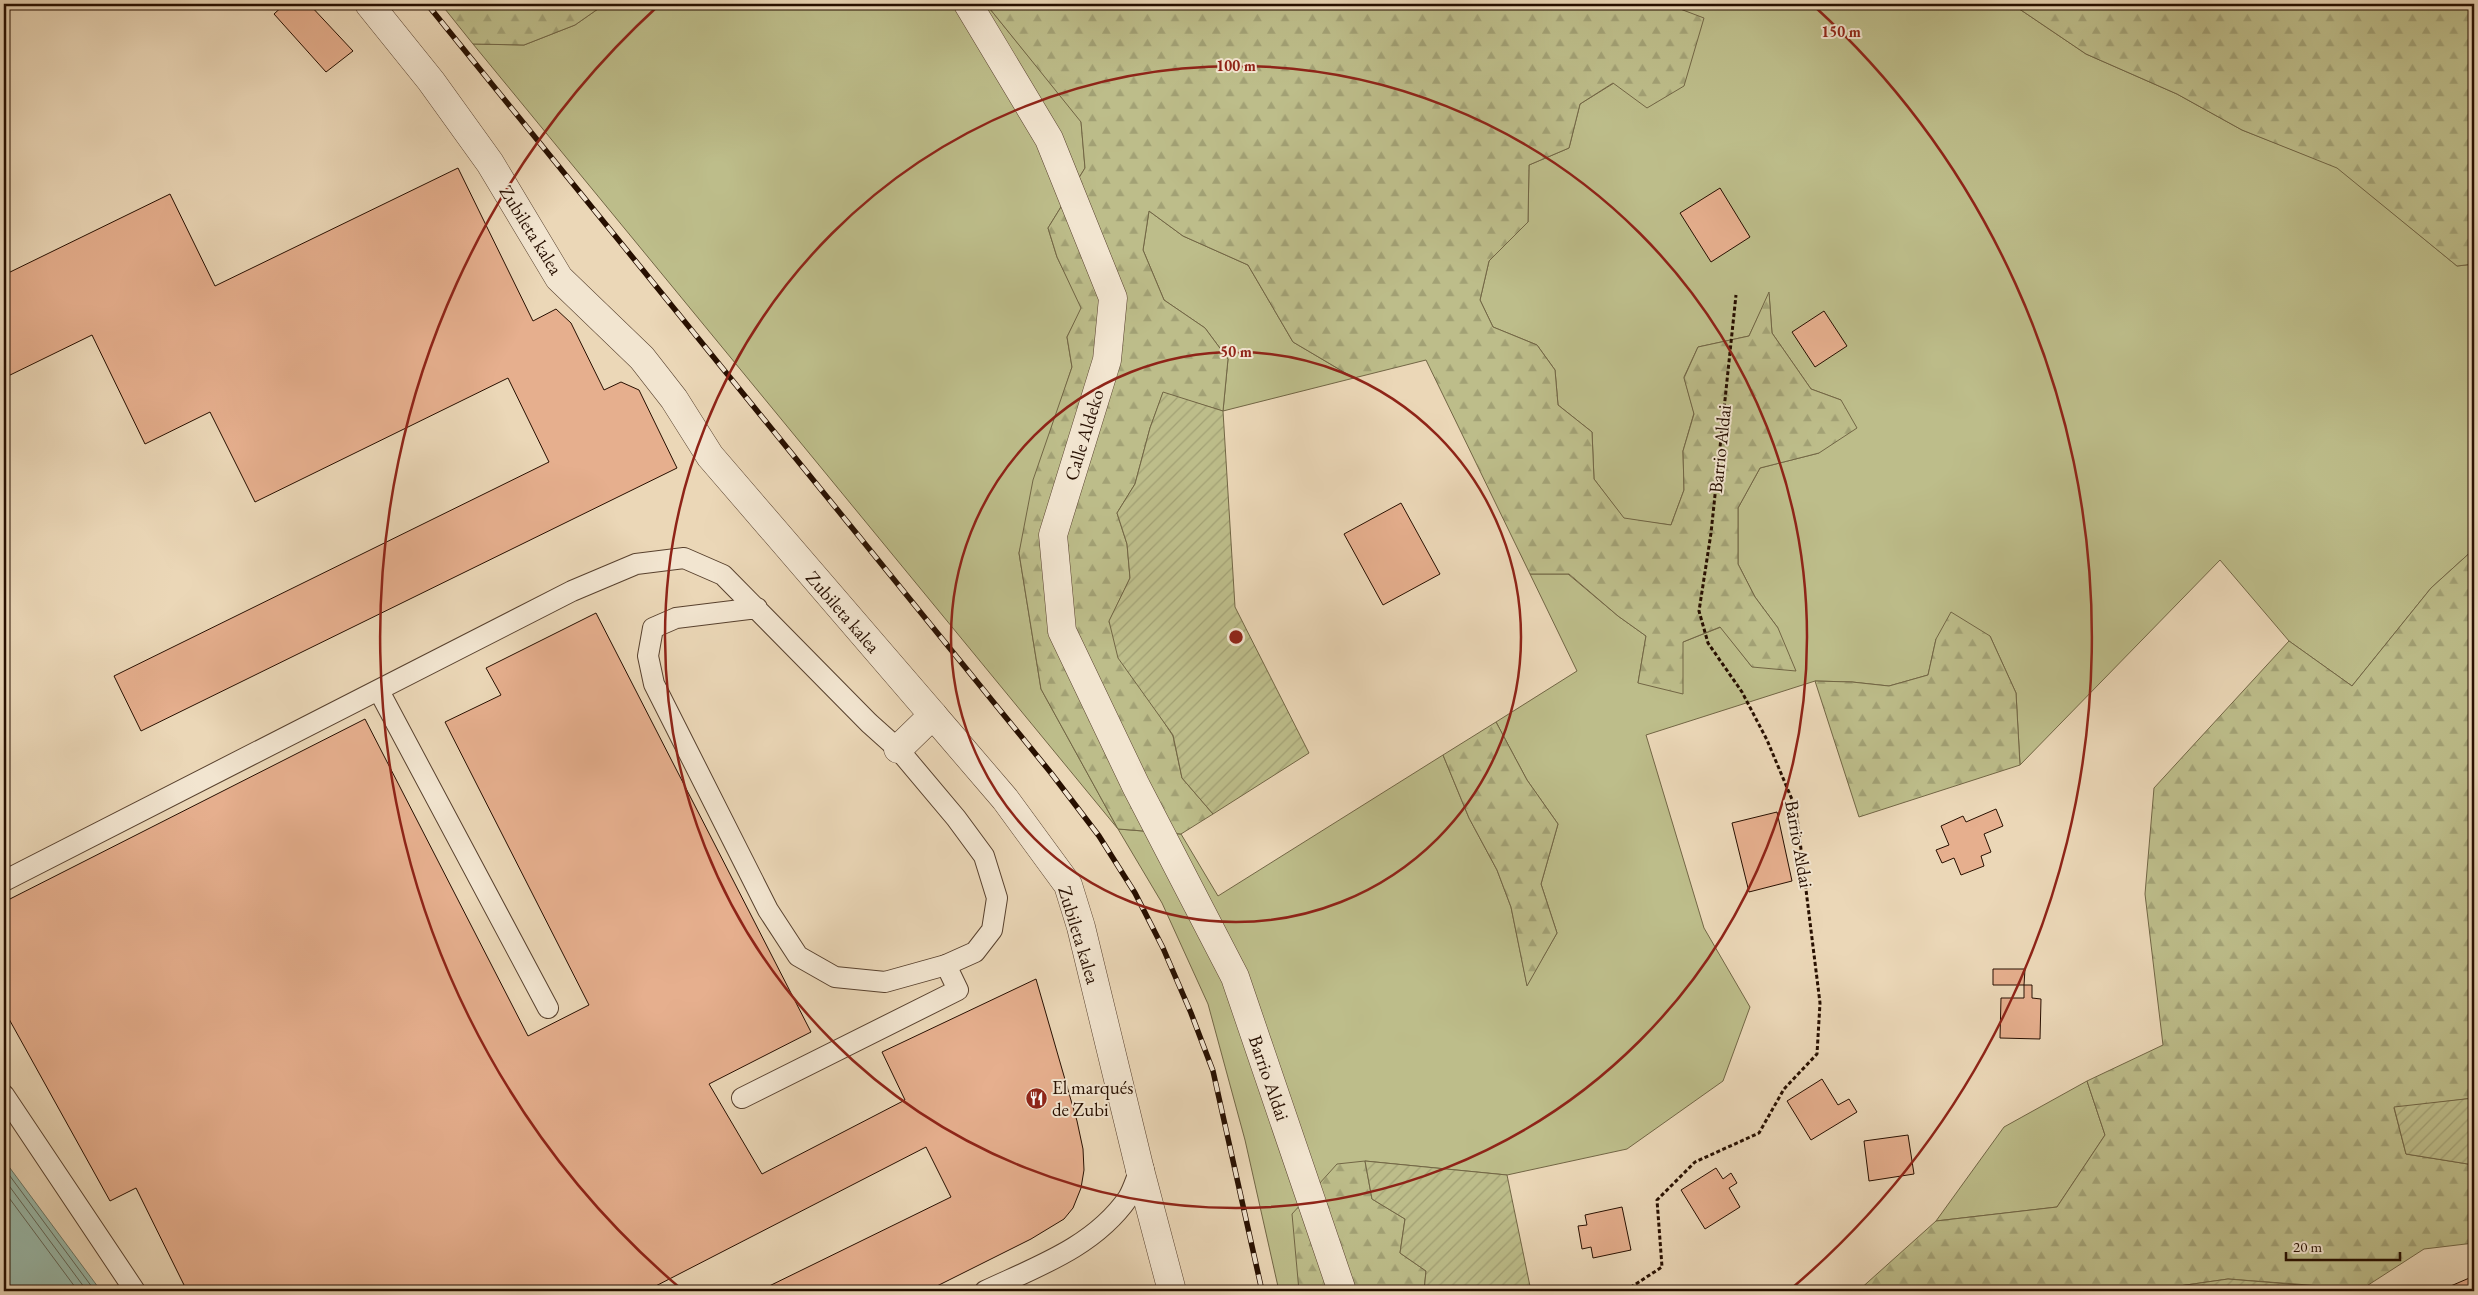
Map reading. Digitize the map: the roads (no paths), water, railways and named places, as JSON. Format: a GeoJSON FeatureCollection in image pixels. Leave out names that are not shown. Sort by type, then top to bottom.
{"type":"FeatureCollection","features":[{"type":"Feature","properties":{"kind":"street","name":"Zubileta kalea"},"geometry":{"type":"LineString","coordinates":[[369,4],[431,81],[490,163],[559,278],[642,358],[674,399],[710,456],[1005,799],[1068,885],[1081,927],[1140,1170],[1172,1291]]}},
{"type":"Feature","properties":{"kind":"street","name":"Calle Aldeko"},"geometry":{"type":"LineString","coordinates":[[968,4],[1049,139],[1113,298],[1108,360],[1053,536],[1062,631],[1136,786],[1181,872]]}},
{"type":"Feature","properties":{"kind":"street"},"geometry":{"type":"LineString","coordinates":[[898,749],[933,715]]}},
{"type":"Feature","properties":{"kind":"street","name":"Barrio Aldai"},"geometry":{"type":"LineString","coordinates":[[1181,872],[1235,977],[1342,1291]]}},
{"type":"Feature","properties":{"kind":"lane"},"geometry":{"type":"LineString","coordinates":[[4,881],[572,591],[636,564],[684,558],[723,575],[757,608],[869,723],[898,749],[956,818],[984,856],[997,898],[992,930],[975,952],[946,965],[885,982],[835,977],[798,956],[768,910],[654,684],[648,656],[653,628],[676,618],[757,608]]}},
{"type":"Feature","properties":{"kind":"lane"},"geometry":{"type":"LineString","coordinates":[[379,691],[548,1008]]}},
{"type":"Feature","properties":{"kind":"lane"},"geometry":{"type":"LineString","coordinates":[[742,1098],[958,990],[946,965]]}},
{"type":"Feature","properties":{"kind":"lane"},"geometry":{"type":"LineString","coordinates":[[4,1095],[135,1291]]}},
{"type":"Feature","properties":{"kind":"lane"},"geometry":{"type":"LineString","coordinates":[[985,1291],[1074,1249],[1113,1215],[1129,1197],[1140,1170]]}},
{"type":"Feature","properties":{"kind":"water"},"geometry":{"type":"Polygon","coordinates":[[[4,1160],[101,1291],[4,1291],[4,1160]]]}},
{"type":"Feature","properties":{"kind":"railway"},"geometry":{"type":"LineString","coordinates":[[427,4],[1051,773],[1099,836],[1135,893],[1163,948],[1213,1071],[1262,1291]]}},
{"type":"Feature","properties":{"kind":"place","name":"El marqués de Zubi"},"geometry":{"type":"Point","coordinates":[1036,1098]}}]}
